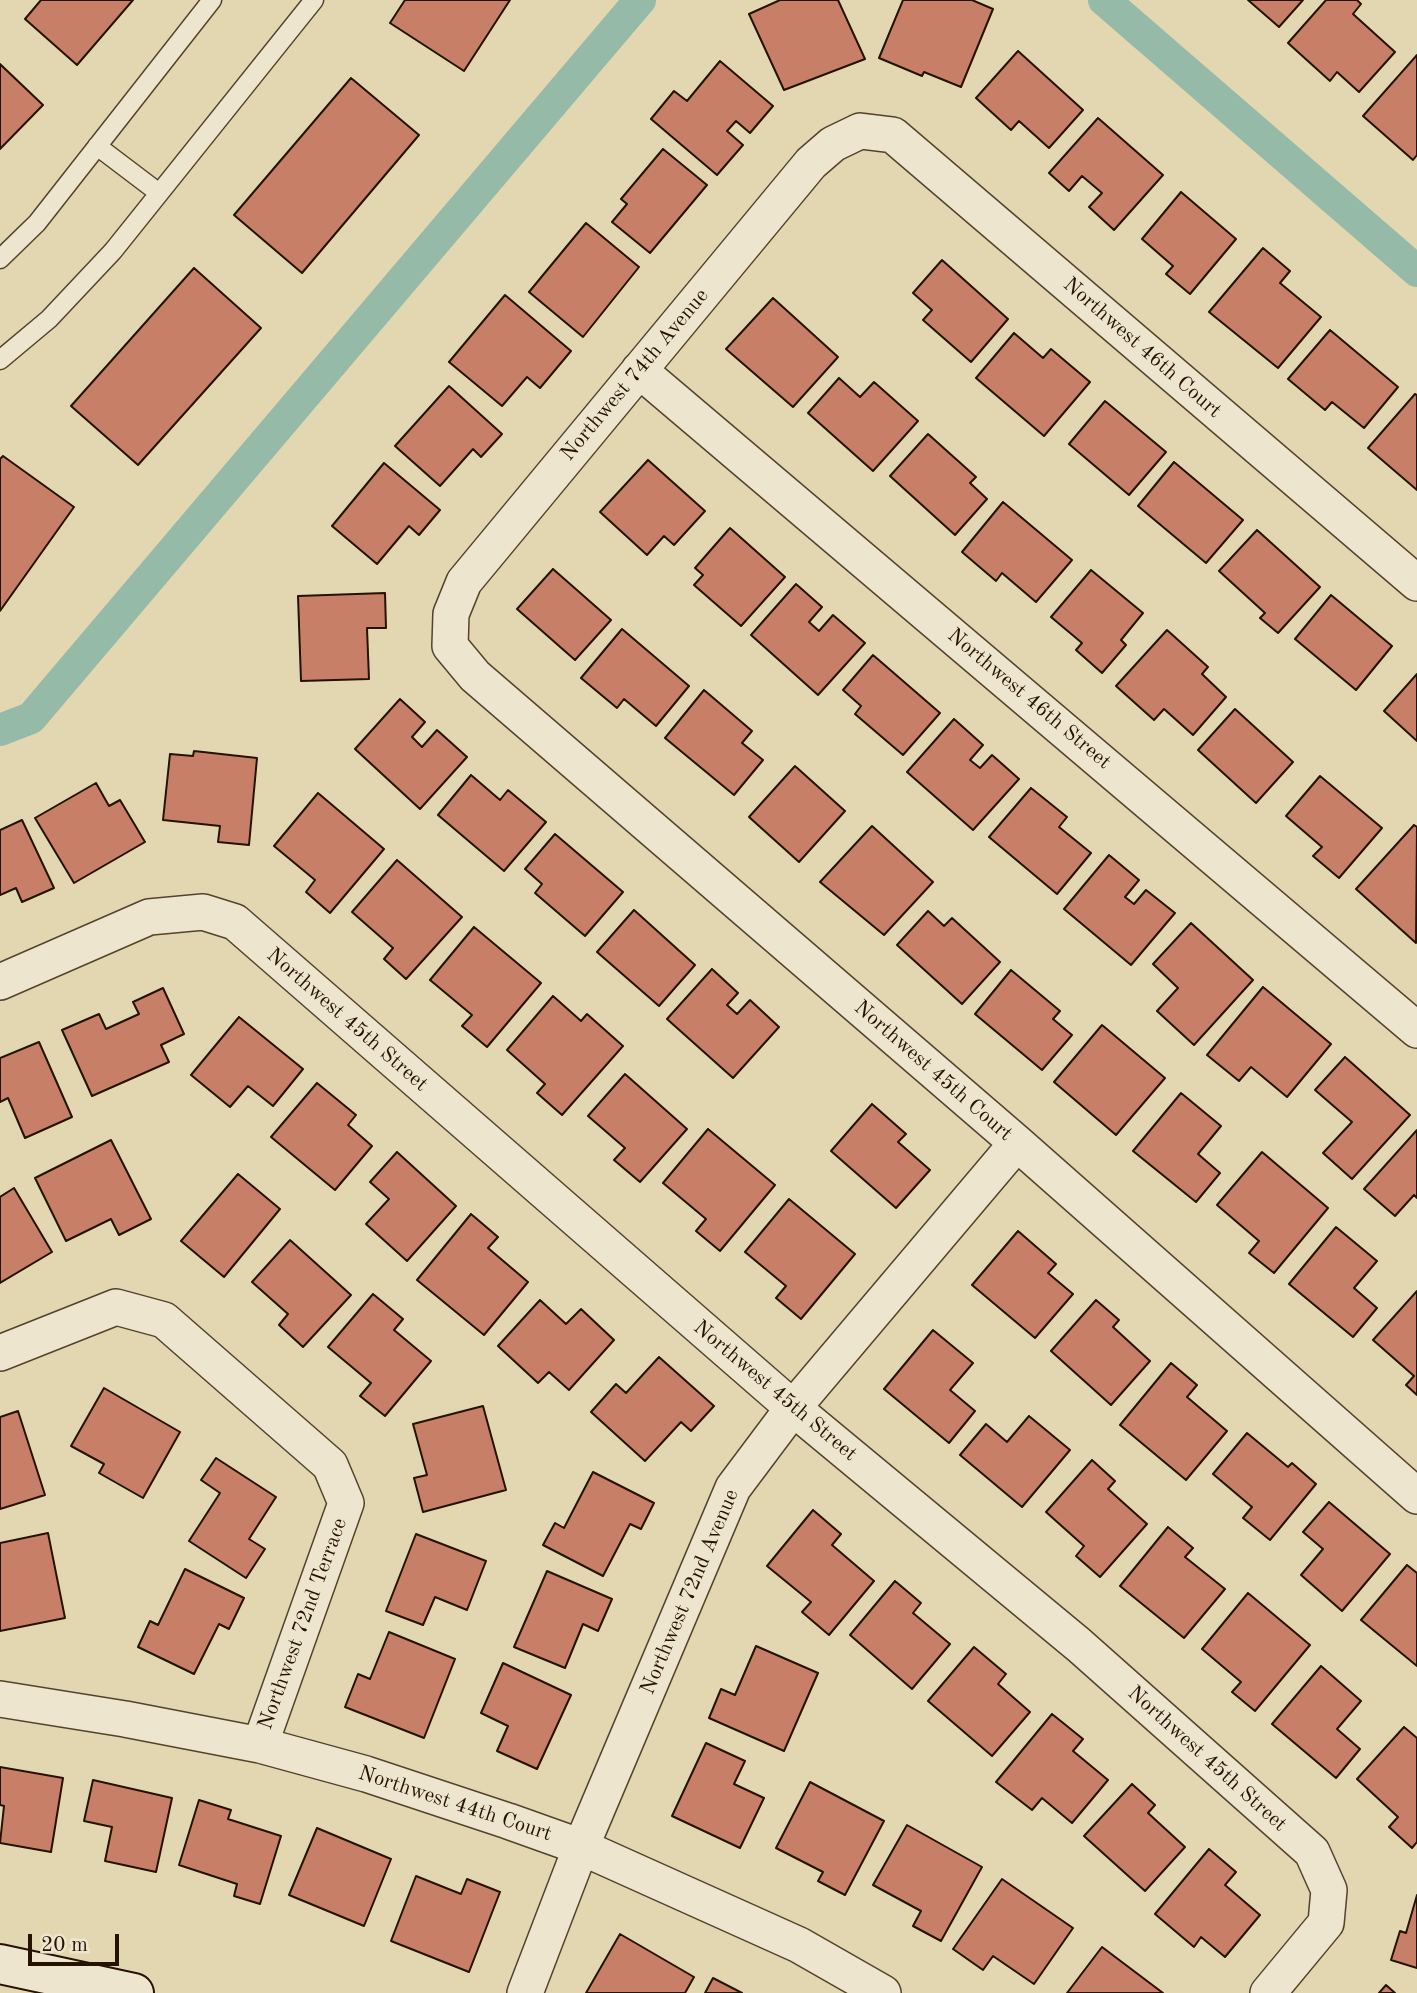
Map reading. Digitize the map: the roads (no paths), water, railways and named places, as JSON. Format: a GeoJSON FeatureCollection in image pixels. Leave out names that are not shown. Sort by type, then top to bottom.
{"type":"FeatureCollection","features":[{"type":"Feature","properties":{"kind":"street","name":"Northwest 74th Avenue"},"geometry":{"type":"LineString","coordinates":[[450,646],[451,614],[464,582],[811,163],[833,144],[860,131]]}},
{"type":"Feature","properties":{"kind":"street","name":"Northwest 46th Court"},"geometry":{"type":"LineString","coordinates":[[860,131],[893,135],[1417,583]]}},
{"type":"Feature","properties":{"kind":"street","name":"Northwest 46th Street"},"geometry":{"type":"LineString","coordinates":[[639,370],[1417,1030]]}},
{"type":"Feature","properties":{"kind":"street","name":"Northwest 45th Court"},"geometry":{"type":"LineString","coordinates":[[450,646],[475,676],[1017,1143],[1417,1496]]}},
{"type":"Feature","properties":{"kind":"street","name":"Northwest 45th Street"},"geometry":{"type":"LineString","coordinates":[[0,982],[149,917],[203,912],[235,922],[793,1408],[1079,1645],[1312,1852],[1329,1890],[1326,1923],[1268,1993]]}},
{"type":"Feature","properties":{"kind":"street","name":"Northwest 72nd Avenue"},"geometry":{"type":"LineString","coordinates":[[525,1993],[581,1847],[733,1488],[793,1408],[1017,1143]]}},
{"type":"Feature","properties":{"kind":"street","name":"Northwest 72nd Terrace"},"geometry":{"type":"LineString","coordinates":[[0,1353],[116,1307],[164,1320],[330,1465],[346,1503],[260,1745]]}},
{"type":"Feature","properties":{"kind":"street","name":"Northwest 44th Court"},"geometry":{"type":"LineString","coordinates":[[0,1699],[125,1718],[260,1745],[366,1774],[581,1847],[799,1945],[883,1993]]}},
{"type":"Feature","properties":{"kind":"street"},"geometry":{"type":"LineString","coordinates":[[0,1964],[134,1993]]}},
{"type":"Feature","properties":{"kind":"lane"},"geometry":{"type":"LineString","coordinates":[[0,259],[37,223],[212,0]]}},
{"type":"Feature","properties":{"kind":"lane"},"geometry":{"type":"LineString","coordinates":[[0,360],[48,319],[113,251],[314,0]]}},
{"type":"Feature","properties":{"kind":"lane"},"geometry":{"type":"LineString","coordinates":[[97,146],[159,193]]}},
{"type":"Feature","properties":{"kind":"waterway"},"geometry":{"type":"LineString","coordinates":[[0,730],[31,718],[640,0]]}},
{"type":"Feature","properties":{"kind":"waterway"},"geometry":{"type":"LineString","coordinates":[[1104,0],[1417,271]]}}]}
